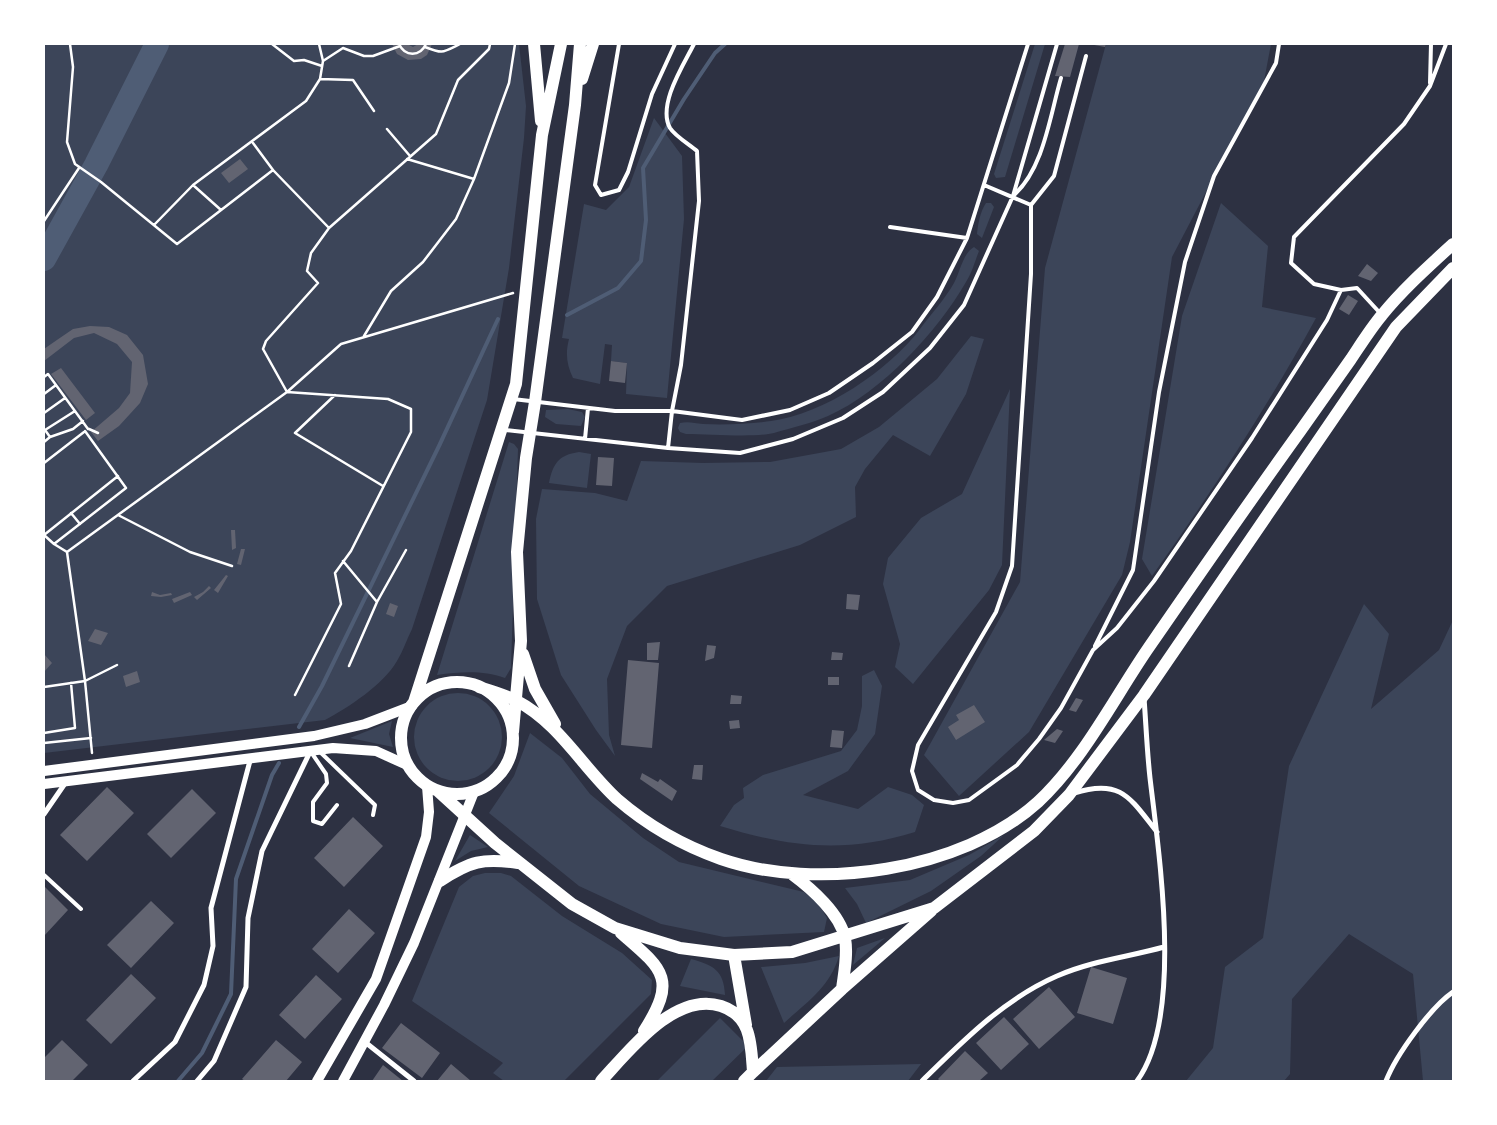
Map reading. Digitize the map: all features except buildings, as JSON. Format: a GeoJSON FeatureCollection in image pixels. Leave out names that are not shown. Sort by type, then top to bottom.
{"type":"FeatureCollection","features":[{"type":"Feature","properties":{"kind":"main road"},"geometry":{"type":"LineString","coordinates":[[534,44],[542,135]]}},
{"type":"Feature","properties":{"kind":"main road"},"geometry":{"type":"LineString","coordinates":[[44,771],[314,736],[365,724],[413,704],[516,384],[542,135],[561,44]]}},
{"type":"Feature","properties":{"kind":"main road"},"geometry":{"type":"LineString","coordinates":[[565,741],[536,689],[524,660],[521,641],[517,552],[526,458],[536,402],[580,44]]}},
{"type":"Feature","properties":{"kind":"main road"},"geometry":{"type":"LineString","coordinates":[[574,105],[593,44]]}},
{"type":"Feature","properties":{"kind":"main road"},"geometry":{"type":"LineString","coordinates":[[636,1044],[659,1007],[664,986],[657,968],[645,953],[615,928],[572,904],[520,864],[432,788],[416,777],[407,765],[402,749],[401,733],[405,716],[413,704],[428,690],[444,684],[462,682],[516,700],[539,716],[565,741],[590,772],[618,799],[649,823],[683,843],[719,859],[757,870],[793,875],[861,873],[922,860],[977,842],[1036,803],[1061,776],[1092,734],[1227,533],[1382,315],[1453,244]]}},
{"type":"Feature","properties":{"kind":"main road"},"geometry":{"type":"LineString","coordinates":[[749,1077],[842,989],[934,908],[1034,831],[1068,795],[1144,694],[1396,327],[1453,268]]}},
{"type":"Feature","properties":{"kind":"main road"},"geometry":{"type":"LineString","coordinates":[[432,788],[456,794],[474,792],[488,785],[500,775],[508,762],[512,747],[521,641]]}},
{"type":"Feature","properties":{"kind":"main road"},"geometry":{"type":"LineString","coordinates":[[479,687],[492,694],[502,705],[509,718],[513,732]]}},
{"type":"Feature","properties":{"kind":"main road"},"geometry":{"type":"LineString","coordinates":[[44,784],[314,750],[376,751],[407,765]]}},
{"type":"Feature","properties":{"kind":"main road"},"geometry":{"type":"LineString","coordinates":[[317,1081],[376,979],[426,837],[432,788]]}},
{"type":"Feature","properties":{"kind":"main road"},"geometry":{"type":"LineString","coordinates":[[343,1081],[365,1042],[414,943],[474,792]]}},
{"type":"Feature","properties":{"kind":"main road"},"geometry":{"type":"LineString","coordinates":[[440,880],[475,861],[493,859],[520,864]]}},
{"type":"Feature","properties":{"kind":"main road"},"geometry":{"type":"LineString","coordinates":[[793,875],[826,904],[844,937],[845,957],[842,989]]}},
{"type":"Feature","properties":{"kind":"main road"},"geometry":{"type":"LineString","coordinates":[[615,928],[680,948],[734,955],[792,952],[934,908]]}},
{"type":"Feature","properties":{"kind":"main road"},"geometry":{"type":"LineString","coordinates":[[734,955],[746,1025],[750,1037],[749,1077]]}},
{"type":"Feature","properties":{"kind":"main road"},"geometry":{"type":"LineString","coordinates":[[602,1081],[636,1044],[672,1015],[699,1004],[713,1004],[726,1008],[746,1025]]}},
{"type":"Feature","properties":{"kind":"street"},"geometry":{"type":"LineString","coordinates":[[1137,1081],[1149,1061],[1156,1041],[1163,994],[1164,946],[1157,832],[1144,694]]}},
{"type":"Feature","properties":{"kind":"street"},"geometry":{"type":"LineString","coordinates":[[197,1081],[214,1061],[246,987],[248,918],[262,851],[314,750]]}},
{"type":"Feature","properties":{"kind":"street"},"geometry":{"type":"LineString","coordinates":[[133,1081],[176,1042],[204,985],[213,946],[211,908],[251,757]]}},
{"type":"Feature","properties":{"kind":"street"},"geometry":{"type":"LineString","coordinates":[[44,814],[67,781]]}},
{"type":"Feature","properties":{"kind":"street"},"geometry":{"type":"LineString","coordinates":[[1068,795],[1102,787],[1119,791],[1132,799],[1157,832]]}},
{"type":"Feature","properties":{"kind":"street"},"geometry":{"type":"LineString","coordinates":[[922,1081],[963,1041],[1020,994],[1067,972],[1164,946]]}},
{"type":"Feature","properties":{"kind":"street"},"geometry":{"type":"LineString","coordinates":[[1386,1081],[1406,1045],[1444,998],[1453,992]]}},
{"type":"Feature","properties":{"kind":"street"},"geometry":{"type":"LineString","coordinates":[[365,1042],[414,1081]]}},
{"type":"Feature","properties":{"kind":"lane"},"geometry":{"type":"LineString","coordinates":[[619,44],[595,185],[601,195],[619,190],[628,172],[652,94],[675,44]]}},
{"type":"Feature","properties":{"kind":"lane"},"geometry":{"type":"LineString","coordinates":[[668,448],[672,412],[681,365],[699,201],[697,151],[670,128],[666,108],[679,74],[694,44]]}},
{"type":"Feature","properties":{"kind":"lane"},"geometry":{"type":"LineString","coordinates":[[511,398],[616,412],[672,412],[742,420],[790,410],[829,393],[873,363],[912,332],[936,298],[967,238],[1028,44]]}},
{"type":"Feature","properties":{"kind":"lane"},"geometry":{"type":"LineString","coordinates":[[502,429],[668,448],[740,453],[793,440],[843,418],[883,392],[930,348],[964,305],[1013,196],[1057,44]]}},
{"type":"Feature","properties":{"kind":"lane"},"geometry":{"type":"LineString","coordinates":[[1086,56],[1054,176],[1031,206],[1031,274],[1012,566],[996,612],[918,745],[912,772],[918,790],[934,800],[953,803],[969,800],[1017,765],[1039,739],[1061,708],[1093,650],[1133,570],[1159,392],[1185,262],[1214,176],[1276,63],[1279,44]]}},
{"type":"Feature","properties":{"kind":"lane"},"geometry":{"type":"LineString","coordinates":[[1430,86],[1431,44]]}},
{"type":"Feature","properties":{"kind":"lane"},"geometry":{"type":"LineString","coordinates":[[1382,315],[1357,288],[1341,290],[1314,284],[1291,262],[1294,237],[1404,124],[1430,86],[1446,44]]}},
{"type":"Feature","properties":{"kind":"lane"},"geometry":{"type":"LineString","coordinates":[[1013,196],[1026,184],[1040,149],[1061,78]]}},
{"type":"Feature","properties":{"kind":"lane"},"geometry":{"type":"LineString","coordinates":[[984,185],[1013,196],[1031,206]]}},
{"type":"Feature","properties":{"kind":"lane"},"geometry":{"type":"LineString","coordinates":[[890,227],[967,238]]}},
{"type":"Feature","properties":{"kind":"lane"},"geometry":{"type":"LineString","coordinates":[[1093,650],[1122,621],[1154,581],[1190,529],[1252,438],[1327,320],[1341,290]]}},
{"type":"Feature","properties":{"kind":"lane"},"geometry":{"type":"LineString","coordinates":[[585,439],[588,408]]}},
{"type":"Feature","properties":{"kind":"lane"},"geometry":{"type":"LineString","coordinates":[[314,750],[326,774],[327,783],[313,802],[313,821],[322,824],[337,805]]}},
{"type":"Feature","properties":{"kind":"lane"},"geometry":{"type":"LineString","coordinates":[[314,750],[375,805],[373,815]]}},
{"type":"Feature","properties":{"kind":"lane"},"geometry":{"type":"LineString","coordinates":[[44,875],[81,909]]}},
{"type":"Feature","properties":{"kind":"path"},"geometry":{"type":"LineString","coordinates":[[70,44],[73,67],[67,142],[79,168],[101,182],[177,244],[273,170]]}},
{"type":"Feature","properties":{"kind":"path"},"geometry":{"type":"LineString","coordinates":[[272,44],[294,60],[304,60],[322,66]]}},
{"type":"Feature","properties":{"kind":"path"},"geometry":{"type":"LineString","coordinates":[[154,225],[193,186],[306,102],[320,79],[323,61],[319,44]]}},
{"type":"Feature","properties":{"kind":"path"},"geometry":{"type":"LineString","coordinates":[[323,61],[343,48],[364,56],[373,56],[400,45],[404,51],[413,54],[425,45],[434,53],[442,53],[460,44]]}},
{"type":"Feature","properties":{"kind":"path"},"geometry":{"type":"LineString","coordinates":[[287,392],[264,349],[266,341],[318,283],[308,271],[311,253],[329,228],[436,134],[458,80],[489,50],[490,44]]}},
{"type":"Feature","properties":{"kind":"path"},"geometry":{"type":"LineString","coordinates":[[364,338],[390,291],[423,262],[456,219],[474,179],[509,84],[515,44]]}},
{"type":"Feature","properties":{"kind":"path"},"geometry":{"type":"LineString","coordinates":[[320,79],[353,80],[374,111]]}},
{"type":"Feature","properties":{"kind":"path"},"geometry":{"type":"LineString","coordinates":[[387,129],[410,156]]}},
{"type":"Feature","properties":{"kind":"path"},"geometry":{"type":"LineString","coordinates":[[253,143],[273,170],[329,228]]}},
{"type":"Feature","properties":{"kind":"path"},"geometry":{"type":"LineString","coordinates":[[407,159],[474,179]]}},
{"type":"Feature","properties":{"kind":"path"},"geometry":{"type":"LineString","coordinates":[[44,221],[79,168]]}},
{"type":"Feature","properties":{"kind":"path"},"geometry":{"type":"LineString","coordinates":[[193,186],[221,210]]}},
{"type":"Feature","properties":{"kind":"path"},"geometry":{"type":"LineString","coordinates":[[67,552],[287,392],[340,344],[526,289]]}},
{"type":"Feature","properties":{"kind":"path"},"geometry":{"type":"LineString","coordinates":[[44,377],[48,374],[88,429],[98,433]]}},
{"type":"Feature","properties":{"kind":"path"},"geometry":{"type":"LineString","coordinates":[[44,394],[56,385]]}},
{"type":"Feature","properties":{"kind":"path"},"geometry":{"type":"LineString","coordinates":[[287,392],[388,399],[411,410],[411,432],[335,573],[341,604],[296,695]]}},
{"type":"Feature","properties":{"kind":"path"},"geometry":{"type":"LineString","coordinates":[[335,395],[295,433],[383,486]]}},
{"type":"Feature","properties":{"kind":"path"},"geometry":{"type":"LineString","coordinates":[[44,414],[65,398]]}},
{"type":"Feature","properties":{"kind":"path"},"geometry":{"type":"LineString","coordinates":[[50,437],[44,430],[75,410]]}},
{"type":"Feature","properties":{"kind":"path"},"geometry":{"type":"LineString","coordinates":[[44,442],[50,437],[73,429],[83,421]]}},
{"type":"Feature","properties":{"kind":"path"},"geometry":{"type":"LineString","coordinates":[[44,463],[88,429]]}},
{"type":"Feature","properties":{"kind":"path"},"geometry":{"type":"LineString","coordinates":[[54,544],[126,488],[85,432]]}},
{"type":"Feature","properties":{"kind":"path"},"geometry":{"type":"LineString","coordinates":[[67,552],[44,535],[118,476]]}},
{"type":"Feature","properties":{"kind":"path"},"geometry":{"type":"LineString","coordinates":[[71,513],[80,524]]}},
{"type":"Feature","properties":{"kind":"path"},"geometry":{"type":"LineString","coordinates":[[118,515],[190,552],[232,566]]}},
{"type":"Feature","properties":{"kind":"path"},"geometry":{"type":"LineString","coordinates":[[349,666],[377,602],[406,550]]}},
{"type":"Feature","properties":{"kind":"path"},"geometry":{"type":"LineString","coordinates":[[67,552],[85,681],[93,765]]}},
{"type":"Feature","properties":{"kind":"path"},"geometry":{"type":"LineString","coordinates":[[343,561],[377,602]]}},
{"type":"Feature","properties":{"kind":"path"},"geometry":{"type":"LineString","coordinates":[[44,687],[85,681],[117,664]]}},
{"type":"Feature","properties":{"kind":"path"},"geometry":{"type":"LineString","coordinates":[[44,733],[75,728],[72,683]]}},
{"type":"Feature","properties":{"kind":"path"},"geometry":{"type":"LineString","coordinates":[[44,743],[90,738]]}},
{"type":"Feature","properties":{"kind":"shaded area"},"geometry":{"type":"Polygon","coordinates":[[[44,44],[519,44],[526,106],[524,138],[509,268],[487,400],[412,629],[399,657],[391,670],[374,687],[355,702],[325,720],[44,753],[44,44]]]}},
{"type":"Feature","properties":{"kind":"shaded area"},"geometry":{"type":"Polygon","coordinates":[[[1035,44],[1045,44],[1005,177],[996,178],[994,174],[1035,44]]]}},
{"type":"Feature","properties":{"kind":"shaded area"},"geometry":{"type":"Polygon","coordinates":[[[1106,44],[1271,44],[1264,81],[1172,257],[1130,542],[1122,575],[1029,732],[959,796],[924,755],[1020,582],[1045,268],[1106,44]]]}},
{"type":"Feature","properties":{"kind":"shaded area"},"geometry":{"type":"Polygon","coordinates":[[[654,118],[682,156],[684,219],[667,398],[626,394],[627,363],[611,361],[612,345],[605,344],[600,384],[573,378],[567,359],[569,339],[562,338],[584,204],[606,210],[629,187],[654,118]]]}},
{"type":"Feature","properties":{"kind":"shaded area"},"geometry":{"type":"Polygon","coordinates":[[[986,203],[991,203],[994,207],[982,238],[977,234],[977,230],[986,203]]]}},
{"type":"Feature","properties":{"kind":"shaded area"},"geometry":{"type":"Polygon","coordinates":[[[1221,203],[1268,246],[1262,307],[1316,318],[1238,450],[1152,576],[1142,559],[1182,316],[1221,203]]]}},
{"type":"Feature","properties":{"kind":"shaded area"},"geometry":{"type":"Polygon","coordinates":[[[974,247],[979,251],[970,275],[940,321],[888,376],[848,405],[815,421],[774,433],[731,435],[686,434],[680,432],[678,428],[680,423],[683,422],[737,424],[791,417],[812,410],[853,388],[873,375],[907,345],[946,295],[954,283],[964,258],[974,247]]]}},
{"type":"Feature","properties":{"kind":"shaded area"},"geometry":{"type":"Polygon","coordinates":[[[971,336],[984,339],[966,394],[930,456],[893,435],[865,469],[855,487],[856,517],[800,545],[667,586],[627,626],[607,679],[609,735],[615,756],[561,675],[537,599],[536,519],[542,489],[595,493],[627,501],[641,461],[703,463],[770,462],[841,449],[879,427],[937,379],[971,336]]]}},
{"type":"Feature","properties":{"kind":"shaded area"},"geometry":{"type":"Polygon","coordinates":[[[1010,389],[1002,565],[989,590],[913,684],[895,667],[900,644],[883,584],[888,558],[921,518],[962,494],[1010,389]]]}},
{"type":"Feature","properties":{"kind":"shaded area"},"geometry":{"type":"Polygon","coordinates":[[[568,409],[582,412],[585,417],[581,426],[556,424],[545,417],[546,410],[568,409]]]}},
{"type":"Feature","properties":{"kind":"shaded area"},"geometry":{"type":"Polygon","coordinates":[[[509,442],[518,449],[511,668],[505,678],[471,672],[437,675],[509,442]]]}},
{"type":"Feature","properties":{"kind":"shaded area"},"geometry":{"type":"Polygon","coordinates":[[[579,452],[591,454],[587,488],[549,483],[552,471],[561,458],[579,452]]]}},
{"type":"Feature","properties":{"kind":"shaded area"},"geometry":{"type":"Polygon","coordinates":[[[1364,604],[1389,634],[1371,709],[1439,650],[1453,620],[1453,1081],[1423,1081],[1413,974],[1349,934],[1292,999],[1290,1074],[1284,1081],[1186,1081],[1213,1048],[1225,967],[1263,938],[1289,766],[1364,604]]]}},
{"type":"Feature","properties":{"kind":"shaded area"},"geometry":{"type":"Polygon","coordinates":[[[874,670],[882,686],[875,734],[848,771],[803,795],[858,809],[888,787],[912,795],[924,805],[915,832],[864,843],[817,845],[770,839],[720,826],[734,805],[744,798],[743,788],[763,775],[841,751],[857,730],[862,706],[862,676],[874,670]]]}},
{"type":"Feature","properties":{"kind":"shaded area"},"geometry":{"type":"Polygon","coordinates":[[[458,693],[475,696],[489,706],[499,720],[502,737],[499,754],[489,768],[475,778],[458,781],[441,778],[427,768],[417,754],[414,737],[417,720],[427,706],[441,696],[458,693]]]}},
{"type":"Feature","properties":{"kind":"shaded area"},"geometry":{"type":"Polygon","coordinates":[[[392,721],[389,734],[393,747],[350,738],[392,721]]]}},
{"type":"Feature","properties":{"kind":"shaded area"},"geometry":{"type":"Polygon","coordinates":[[[530,733],[562,758],[590,794],[643,838],[679,862],[804,892],[818,903],[827,918],[824,932],[724,937],[661,924],[579,886],[489,813],[514,776],[530,733]]]}},
{"type":"Feature","properties":{"kind":"shaded area"},"geometry":{"type":"Polygon","coordinates":[[[470,835],[488,847],[471,851],[455,861],[470,835]]]}},
{"type":"Feature","properties":{"kind":"shaded area"},"geometry":{"type":"Polygon","coordinates":[[[1004,835],[981,856],[931,891],[866,923],[857,904],[845,888],[910,880],[969,855],[1004,835]]]}},
{"type":"Feature","properties":{"kind":"shaded area"},"geometry":{"type":"Polygon","coordinates":[[[485,873],[501,873],[511,876],[562,916],[622,953],[652,980],[651,994],[564,1081],[504,1081],[493,1073],[503,1063],[412,1001],[459,887],[473,876],[485,873]]]}},
{"type":"Feature","properties":{"kind":"shaded area"},"geometry":{"type":"Polygon","coordinates":[[[885,938],[853,965],[857,948],[885,938]]]}},
{"type":"Feature","properties":{"kind":"shaded area"},"geometry":{"type":"Polygon","coordinates":[[[839,956],[830,977],[824,985],[784,1023],[761,967],[805,963],[839,956]]]}},
{"type":"Feature","properties":{"kind":"shaded area"},"geometry":{"type":"Polygon","coordinates":[[[691,959],[711,966],[720,974],[725,995],[680,986],[691,959]]]}},
{"type":"Feature","properties":{"kind":"shaded area"},"geometry":{"type":"Polygon","coordinates":[[[720,1018],[748,1046],[712,1081],[657,1081],[720,1018]]]}},
{"type":"Feature","properties":{"kind":"shaded area"},"geometry":{"type":"Polygon","coordinates":[[[921,1064],[908,1081],[766,1081],[777,1067],[921,1064]]]}},
{"type":"Feature","properties":{"kind":"waterway"},"geometry":{"type":"LineString","coordinates":[[44,259],[96,165],[157,44]]}},
{"type":"Feature","properties":{"kind":"waterway"},"geometry":{"type":"LineString","coordinates":[[567,315],[618,288],[641,261],[646,220],[643,168],[684,99],[715,53],[725,44]]}},
{"type":"Feature","properties":{"kind":"waterway"},"geometry":{"type":"LineString","coordinates":[[299,727],[322,686],[439,446],[498,319]]}},
{"type":"Feature","properties":{"kind":"waterway"},"geometry":{"type":"LineString","coordinates":[[178,1081],[202,1053],[231,994],[236,879],[272,775],[279,763]]}}]}
